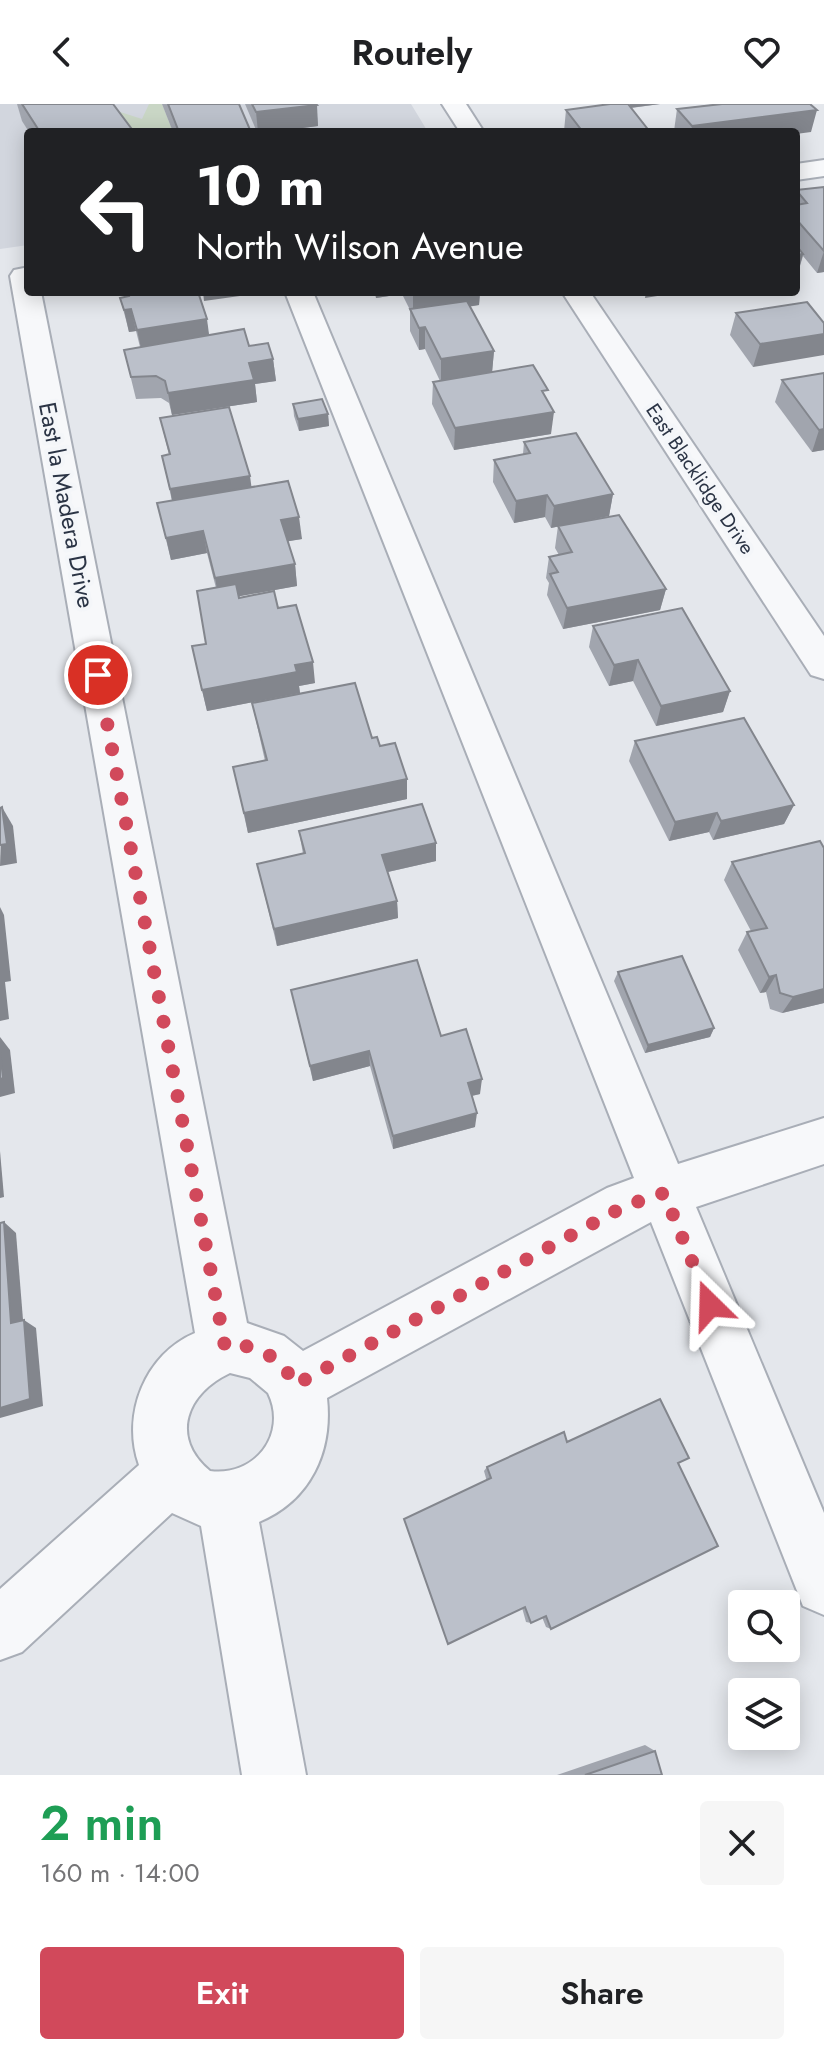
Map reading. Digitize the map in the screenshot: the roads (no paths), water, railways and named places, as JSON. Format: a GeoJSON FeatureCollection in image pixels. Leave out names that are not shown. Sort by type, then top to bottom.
{"type":"FeatureCollection","features":[{"type":"Feature","properties":{"kind":"street"},"geometry":{"type":"LineString","coordinates":[[454,104],[469,128]]}},
{"type":"Feature","properties":{"kind":"street"},"geometry":{"type":"LineString","coordinates":[[800,171],[824,168]]}},
{"type":"Feature","properties":{"kind":"street","name":"East la Madera Drive"},"geometry":{"type":"LineString","coordinates":[[17,277],[225,1347]]}},
{"type":"Feature","properties":{"kind":"street"},"geometry":{"type":"LineString","coordinates":[[301,296],[824,1585]]}},
{"type":"Feature","properties":{"kind":"street","name":"East Blacklidge Drive"},"geometry":{"type":"LineString","coordinates":[[579,296],[824,665]]}},
{"type":"Feature","properties":{"kind":"street"},"geometry":{"type":"LineString","coordinates":[[295,1385],[625,1206],[824,1141]]}},
{"type":"Feature","properties":{"kind":"street"},"geometry":{"type":"LineString","coordinates":[[225,1347],[250,1347],[272,1356],[290,1373],[295,1385],[303,1421],[297,1448],[283,1472],[262,1491],[238,1501],[212,1501],[190,1492],[172,1474],[161,1450],[159,1424],[166,1396],[192,1361],[225,1347]]}},
{"type":"Feature","properties":{"kind":"street"},"geometry":{"type":"LineString","coordinates":[[0,1630],[172,1474]]}},
{"type":"Feature","properties":{"kind":"street"},"geometry":{"type":"LineString","coordinates":[[226,1501],[274,1775]]}}]}
